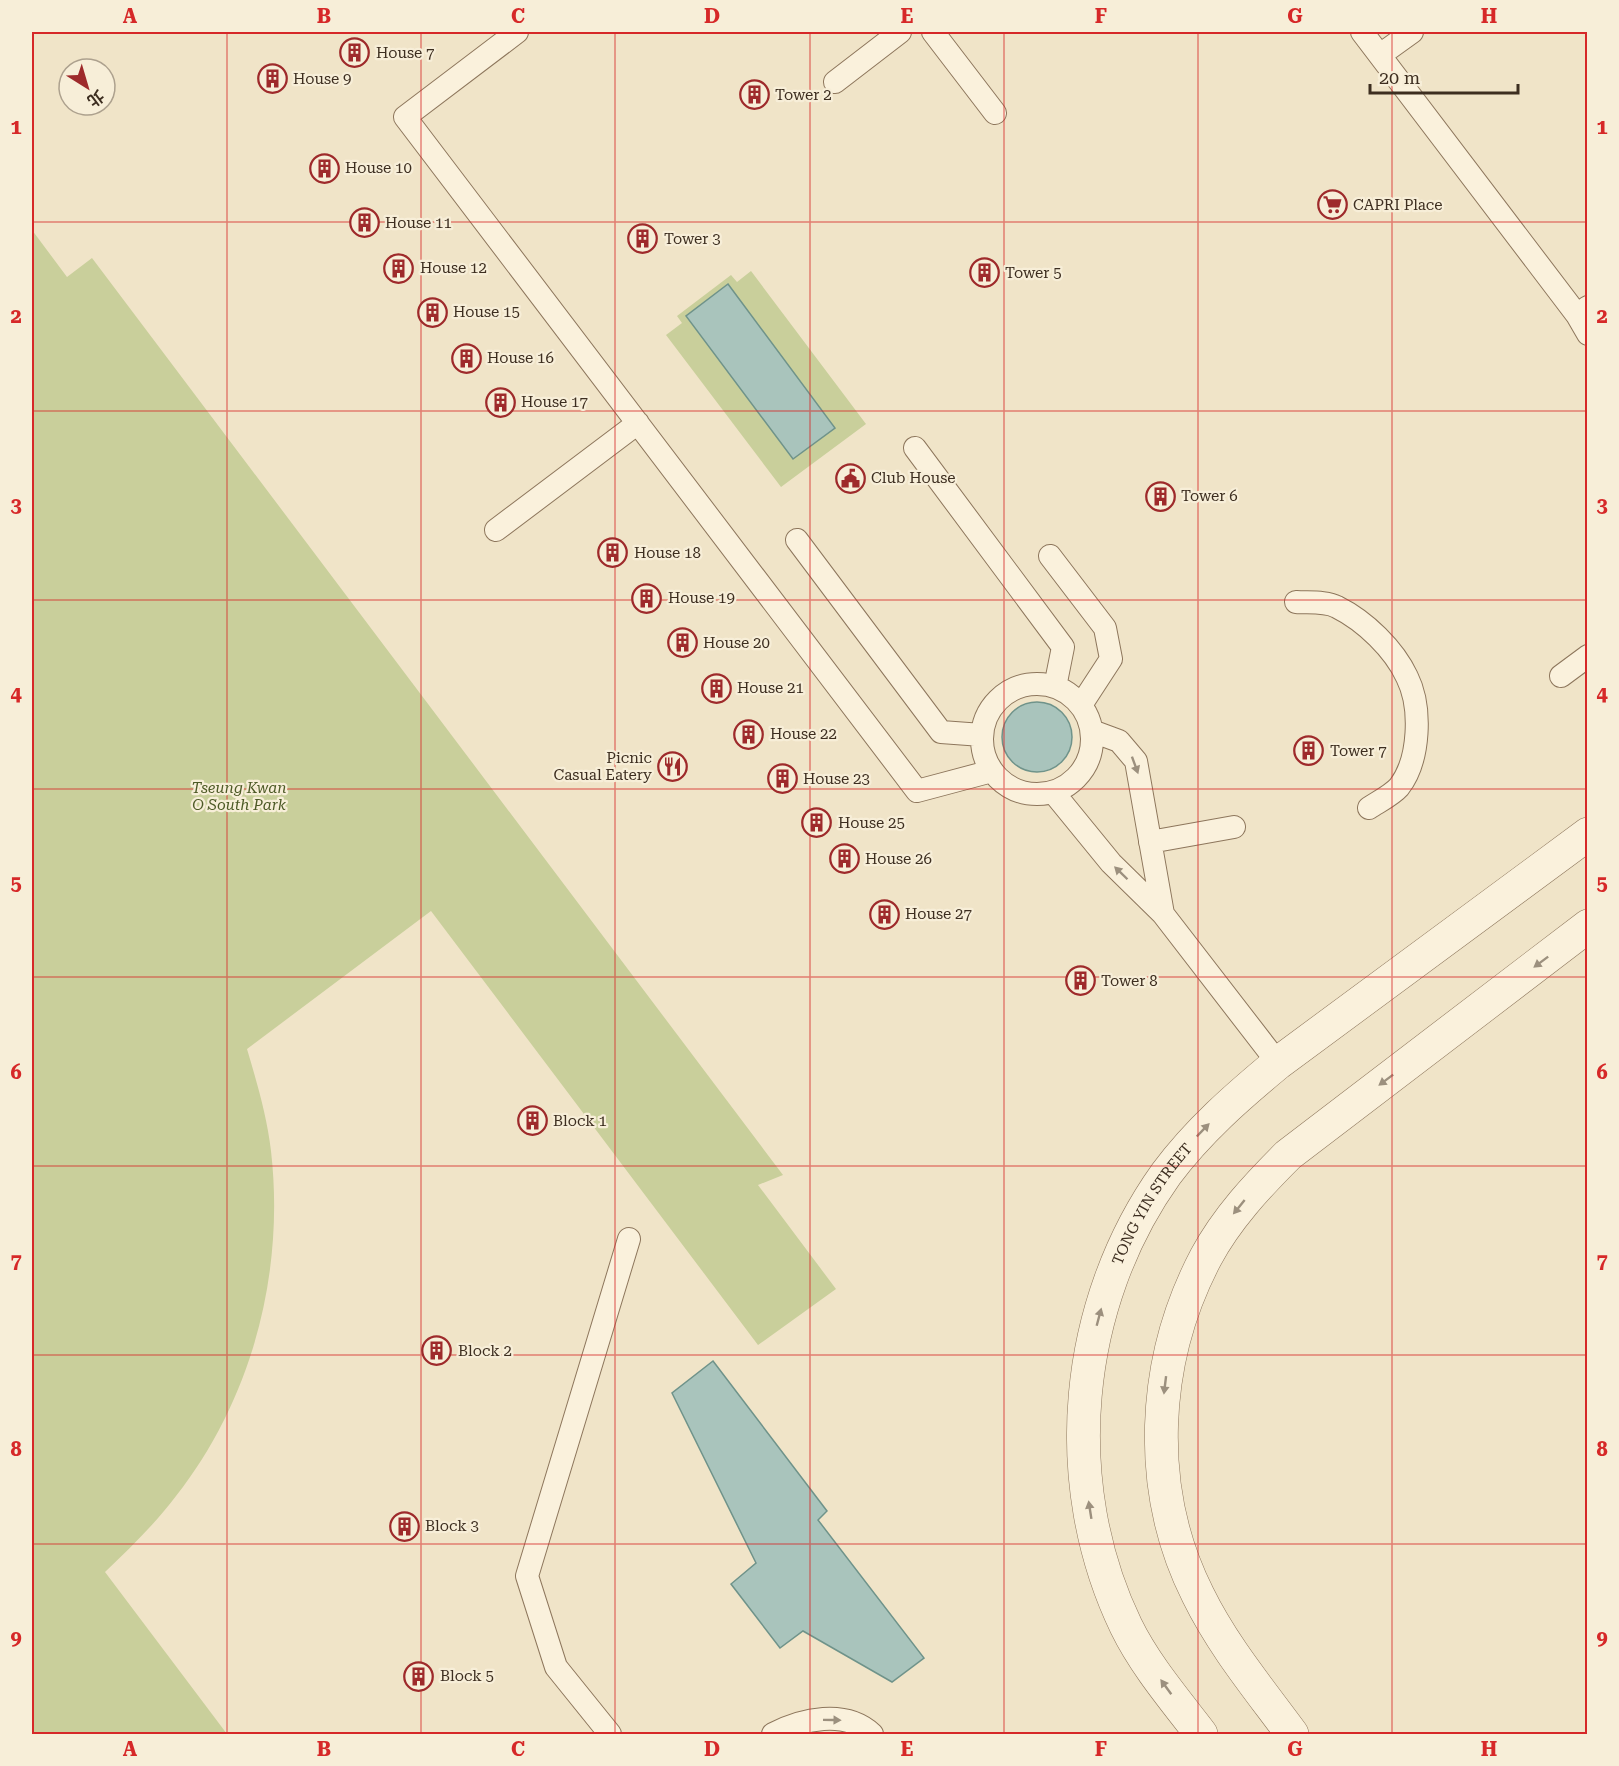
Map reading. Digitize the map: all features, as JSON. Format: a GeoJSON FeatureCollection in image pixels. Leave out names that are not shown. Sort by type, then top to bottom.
{"type":"FeatureCollection","features":[{"type":"Feature","properties":{"kind":"street","name":"TONG YIN STREET"},"geometry":{"type":"LineString","coordinates":[[1200,1734],[1154,1672],[1127,1628],[1106,1579],[1093,1528],[1084,1476],[1083,1423],[1088,1370],[1099,1318],[1115,1268],[1138,1220],[1166,1175],[1199,1133],[1237,1097],[1278,1063],[1587,834]]}},
{"type":"Feature","properties":{"kind":"street"},"geometry":{"type":"LineString","coordinates":[[1292,1734],[1219,1636],[1180,1553],[1169,1512],[1162,1468],[1161,1425],[1173,1338],[1188,1296],[1206,1257],[1230,1220],[1257,1186],[1288,1155],[1587,926]]}},
{"type":"Feature","properties":{"kind":"lane"},"geometry":{"type":"LineString","coordinates":[[517,32],[405,117],[917,792],[992,771]]}},
{"type":"Feature","properties":{"kind":"lane"},"geometry":{"type":"LineString","coordinates":[[835,82],[900,32]]}},
{"type":"Feature","properties":{"kind":"lane"},"geometry":{"type":"LineString","coordinates":[[933,32],[995,113]]}},
{"type":"Feature","properties":{"kind":"lane"},"geometry":{"type":"LineString","coordinates":[[1362,32],[1584,319]]}},
{"type":"Feature","properties":{"kind":"lane"},"geometry":{"type":"LineString","coordinates":[[1380,55],[1412,32]]}},
{"type":"Feature","properties":{"kind":"lane"},"geometry":{"type":"LineString","coordinates":[[496,530],[638,423]]}},
{"type":"Feature","properties":{"kind":"lane"},"geometry":{"type":"LineString","coordinates":[[915,448],[1063,647],[1055,687]]}},
{"type":"Feature","properties":{"kind":"lane"},"geometry":{"type":"LineString","coordinates":[[797,540],[941,732],[982,735]]}},
{"type":"Feature","properties":{"kind":"lane"},"geometry":{"type":"LineString","coordinates":[[1050,556],[1105,628],[1111,659],[1081,705]]}},
{"type":"Feature","properties":{"kind":"lane"},"geometry":{"type":"LineString","coordinates":[[1296,602],[1335,606],[1365,626],[1389,649],[1408,678],[1417,716],[1416,753],[1398,788],[1369,808]]}},
{"type":"Feature","properties":{"kind":"lane"},"geometry":{"type":"LineString","coordinates":[[1561,676],[1587,656]]}},
{"type":"Feature","properties":{"kind":"lane"},"geometry":{"type":"LineString","coordinates":[[1038,684],[1055,687],[1069,694],[1081,705],[1089,717],[1092,747],[1088,762],[1067,786],[1053,792],[1035,794],[1019,791],[992,771],[984,754],[982,735],[986,719],[995,704],[1007,693],[1022,686],[1038,684]]}},
{"type":"Feature","properties":{"kind":"lane"},"geometry":{"type":"LineString","coordinates":[[1092,731],[1119,741],[1136,761],[1163,914]]}},
{"type":"Feature","properties":{"kind":"lane"},"geometry":{"type":"LineString","coordinates":[[1053,792],[1110,863],[1163,914],[1278,1063]]}},
{"type":"Feature","properties":{"kind":"lane"},"geometry":{"type":"LineString","coordinates":[[1150,842],[1234,827]]}},
{"type":"Feature","properties":{"kind":"lane"},"geometry":{"type":"LineString","coordinates":[[610,1734],[556,1667],[527,1576],[629,1239]]}},
{"type":"Feature","properties":{"kind":"lane"},"geometry":{"type":"LineString","coordinates":[[773,1734],[788,1726],[828,1719],[848,1720],[872,1734]]}},
{"type":"Feature","properties":{"kind":"green space","name":"Tseung Kwan O South Park"},"geometry":{"type":"Polygon","coordinates":[[[32,230],[67,277],[92,258],[783,1175],[758,1185],[836,1289],[758,1345],[431,911],[247,1049],[267,1125],[274,1197],[273,1243],[267,1288],[257,1333],[243,1376],[225,1418],[202,1458],[160,1516],[105,1572],[227,1734],[32,1734],[32,230]]]}},
{"type":"Feature","properties":{"kind":"green space"},"geometry":{"type":"Polygon","coordinates":[[[751,271],[866,424],[781,487],[666,335],[682,323],[677,316],[731,275],[737,282],[751,271]]]}},
{"type":"Feature","properties":{"kind":"water"},"geometry":{"type":"Polygon","coordinates":[[[728,284],[835,428],[793,459],[686,316],[728,284]]]}},
{"type":"Feature","properties":{"kind":"water"},"geometry":{"type":"Polygon","coordinates":[[[1037,702],[1050,705],[1062,712],[1069,724],[1072,737],[1069,750],[1062,762],[1050,769],[1037,772],[1024,769],[1012,762],[1005,750],[1002,737],[1005,724],[1012,712],[1024,705],[1037,702]]]}},
{"type":"Feature","properties":{"kind":"water"},"geometry":{"type":"Polygon","coordinates":[[[713,1361],[827,1511],[818,1520],[924,1658],[892,1682],[803,1631],[780,1648],[731,1584],[756,1563],[672,1393],[713,1361]]]}},
{"type":"Feature","properties":{"kind":"place","name":"House 7"},"geometry":{"type":"Point","coordinates":[355,53]}},
{"type":"Feature","properties":{"kind":"place","name":"House 9"},"geometry":{"type":"Point","coordinates":[272,79]}},
{"type":"Feature","properties":{"kind":"place","name":"Tower 2"},"geometry":{"type":"Point","coordinates":[754,95]}},
{"type":"Feature","properties":{"kind":"place","name":"House 10"},"geometry":{"type":"Point","coordinates":[324,168]}},
{"type":"Feature","properties":{"kind":"place","name":"CAPRI Place"},"geometry":{"type":"Point","coordinates":[1332,205]}},
{"type":"Feature","properties":{"kind":"place","name":"House 11"},"geometry":{"type":"Point","coordinates":[364,223]}},
{"type":"Feature","properties":{"kind":"place","name":"Tower 3"},"geometry":{"type":"Point","coordinates":[643,239]}},
{"type":"Feature","properties":{"kind":"place","name":"House 12"},"geometry":{"type":"Point","coordinates":[399,268]}},
{"type":"Feature","properties":{"kind":"place","name":"Tower 5"},"geometry":{"type":"Point","coordinates":[984,273]}},
{"type":"Feature","properties":{"kind":"place","name":"House 15"},"geometry":{"type":"Point","coordinates":[432,312]}},
{"type":"Feature","properties":{"kind":"place","name":"House 16"},"geometry":{"type":"Point","coordinates":[466,358]}},
{"type":"Feature","properties":{"kind":"place","name":"House 17"},"geometry":{"type":"Point","coordinates":[500,402]}},
{"type":"Feature","properties":{"kind":"place","name":"Club House"},"geometry":{"type":"Point","coordinates":[850,478]}},
{"type":"Feature","properties":{"kind":"place","name":"Tower 6"},"geometry":{"type":"Point","coordinates":[1160,496]}},
{"type":"Feature","properties":{"kind":"place","name":"House 18"},"geometry":{"type":"Point","coordinates":[613,553]}},
{"type":"Feature","properties":{"kind":"place","name":"House 19"},"geometry":{"type":"Point","coordinates":[647,598]}},
{"type":"Feature","properties":{"kind":"place","name":"House 20"},"geometry":{"type":"Point","coordinates":[682,643]}},
{"type":"Feature","properties":{"kind":"place","name":"House 21"},"geometry":{"type":"Point","coordinates":[716,688]}},
{"type":"Feature","properties":{"kind":"place","name":"House 22"},"geometry":{"type":"Point","coordinates":[749,734]}},
{"type":"Feature","properties":{"kind":"place","name":"Tower 7"},"geometry":{"type":"Point","coordinates":[1309,751]}},
{"type":"Feature","properties":{"kind":"place","name":"Picnic Casual Eatery"},"geometry":{"type":"Point","coordinates":[673,767]}},
{"type":"Feature","properties":{"kind":"place","name":"House 23"},"geometry":{"type":"Point","coordinates":[782,779]}},
{"type":"Feature","properties":{"kind":"place","name":"House 25"},"geometry":{"type":"Point","coordinates":[817,823]}},
{"type":"Feature","properties":{"kind":"place","name":"House 26"},"geometry":{"type":"Point","coordinates":[844,859]}},
{"type":"Feature","properties":{"kind":"place","name":"House 27"},"geometry":{"type":"Point","coordinates":[884,914]}},
{"type":"Feature","properties":{"kind":"place","name":"Tower 8"},"geometry":{"type":"Point","coordinates":[1080,981]}},
{"type":"Feature","properties":{"kind":"place","name":"Block 1"},"geometry":{"type":"Point","coordinates":[532,1121]}},
{"type":"Feature","properties":{"kind":"place","name":"Block 2"},"geometry":{"type":"Point","coordinates":[437,1351]}},
{"type":"Feature","properties":{"kind":"place","name":"Block 3"},"geometry":{"type":"Point","coordinates":[404,1526]}},
{"type":"Feature","properties":{"kind":"place","name":"Block 5"},"geometry":{"type":"Point","coordinates":[419,1676]}}]}
